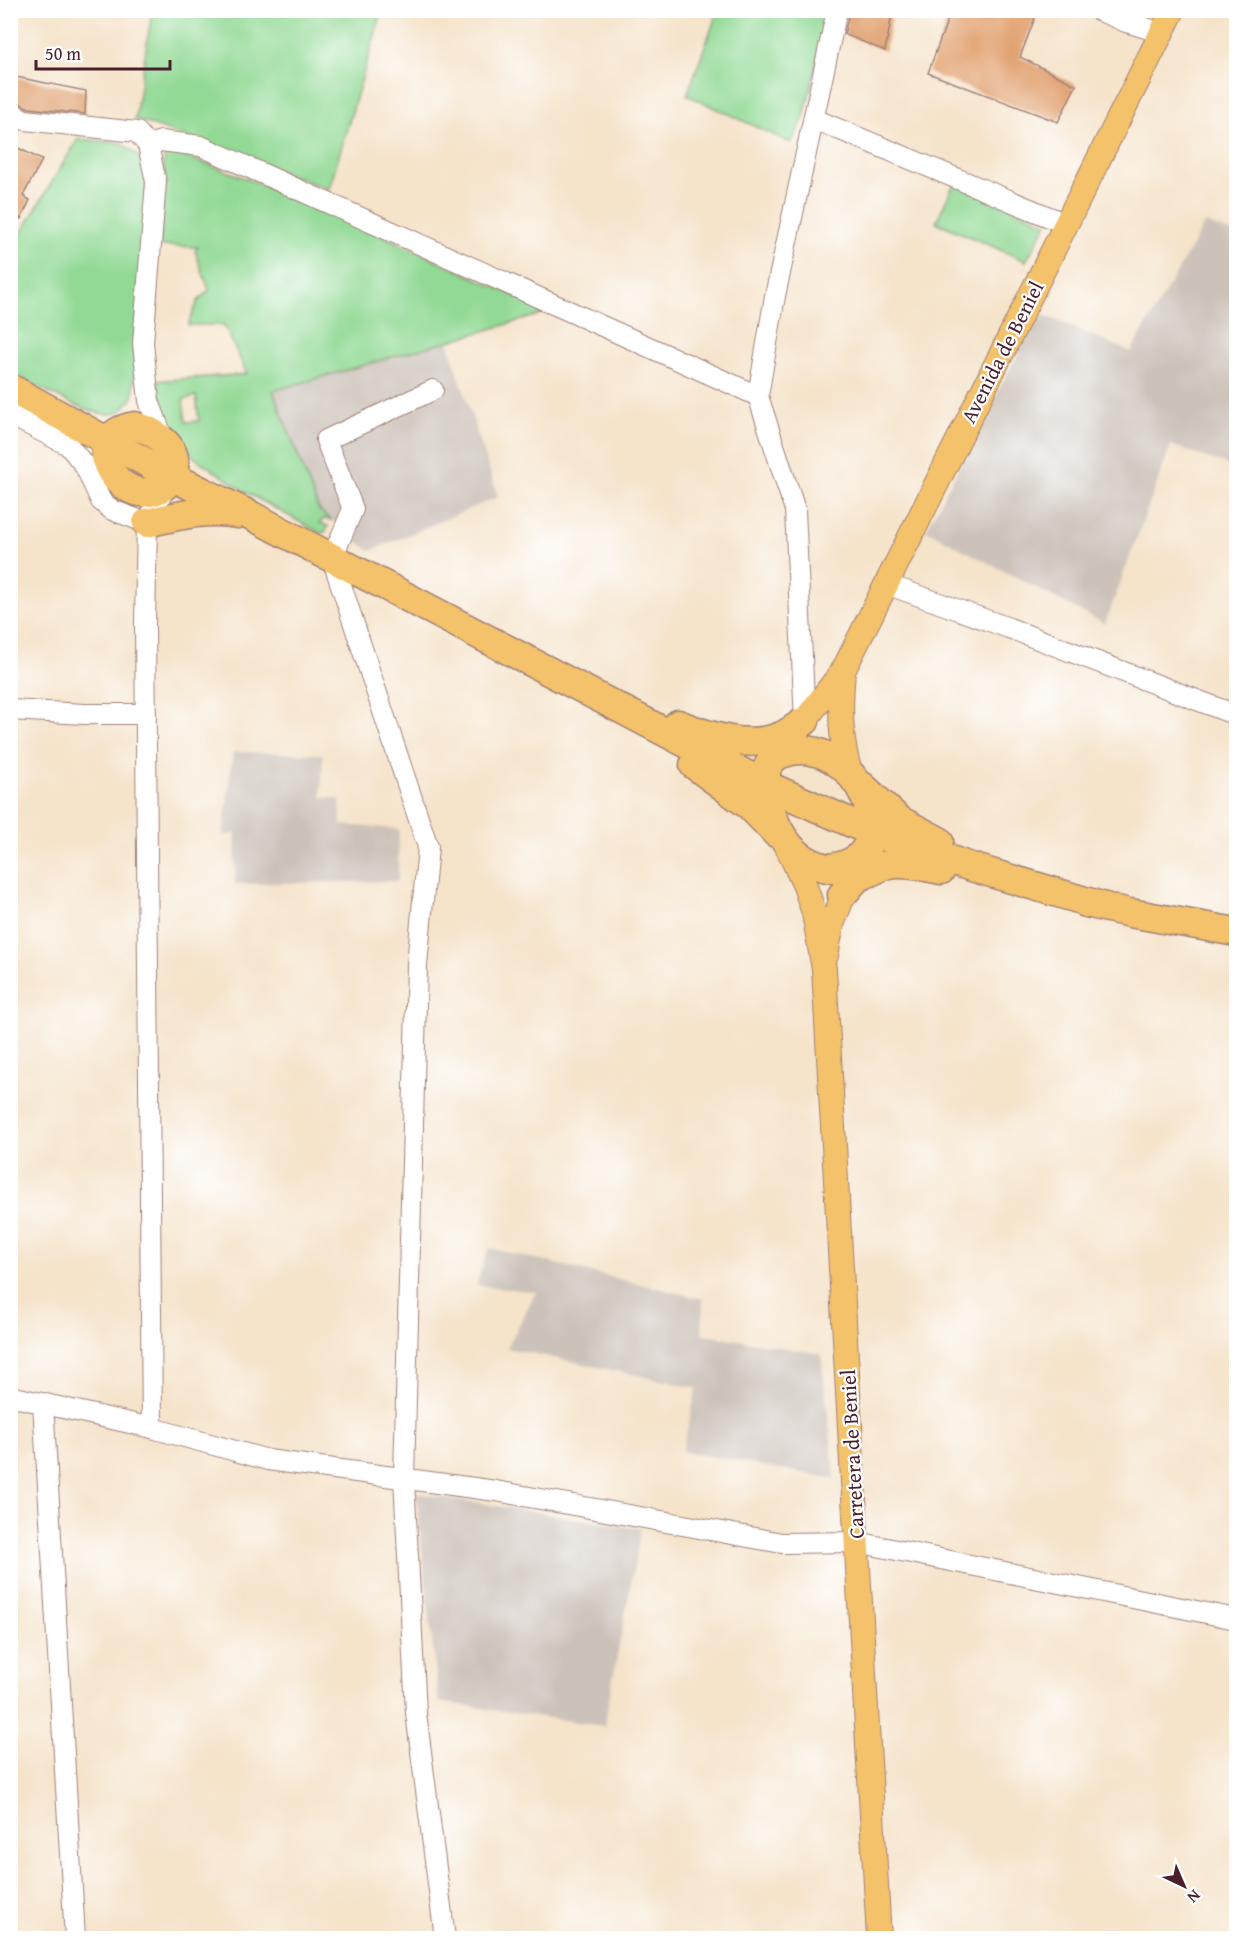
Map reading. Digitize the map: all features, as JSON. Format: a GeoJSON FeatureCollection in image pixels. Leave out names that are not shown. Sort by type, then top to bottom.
{"type":"FeatureCollection","features":[{"type":"Feature","properties":{"kind":"highway"},"geometry":{"type":"LineString","coordinates":[[10,388],[118,447],[168,463],[252,516],[766,785],[860,858]]}},
{"type":"Feature","properties":{"kind":"highway"},"geometry":{"type":"LineString","coordinates":[[81,425],[107,427],[124,421],[118,447],[127,486],[141,492],[158,490],[168,463]]}},
{"type":"Feature","properties":{"kind":"highway"},"geometry":{"type":"LineString","coordinates":[[147,523],[212,511],[252,516]]}},
{"type":"Feature","properties":{"kind":"highway"},"geometry":{"type":"LineString","coordinates":[[554,675],[693,730],[726,739],[819,752],[828,756],[899,820],[968,855],[1105,907]]}},
{"type":"Feature","properties":{"kind":"highway"},"geometry":{"type":"LineString","coordinates":[[554,675],[711,776],[750,806],[784,842],[807,861],[860,858],[895,864],[919,865],[1105,907],[1236,932]]}},
{"type":"Feature","properties":{"kind":"highway"},"geometry":{"type":"LineString","coordinates":[[784,842],[766,785],[767,766],[780,737],[805,721]]}},
{"type":"Feature","properties":{"kind":"highway"},"geometry":{"type":"LineString","coordinates":[[842,895],[857,878],[870,809],[852,777]]}},
{"type":"Feature","properties":{"kind":"main road","name":"Avenida de Beniel"},"geometry":{"type":"LineString","coordinates":[[843,671],[1173,10]]}},
{"type":"Feature","properties":{"kind":"main road"},"geometry":{"type":"LineString","coordinates":[[805,721],[843,671]]}},
{"type":"Feature","properties":{"kind":"main road"},"geometry":{"type":"LineString","coordinates":[[843,671],[840,702],[843,738],[852,777]]}},
{"type":"Feature","properties":{"kind":"main road"},"geometry":{"type":"LineString","coordinates":[[784,842],[805,886],[814,913],[824,969]]}},
{"type":"Feature","properties":{"kind":"main road"},"geometry":{"type":"LineString","coordinates":[[824,969],[832,924],[842,895]]}},
{"type":"Feature","properties":{"kind":"main road","name":"Carretera de Beniel"},"geometry":{"type":"LineString","coordinates":[[824,969],[879,1938]]}},
{"type":"Feature","properties":{"kind":"street"},"geometry":{"type":"LineString","coordinates":[[805,721],[795,510],[758,396],[775,296],[837,10]]}},
{"type":"Feature","properties":{"kind":"street"},"geometry":{"type":"LineString","coordinates":[[1098,10],[1126,22],[1162,33]]}},
{"type":"Feature","properties":{"kind":"street"},"geometry":{"type":"LineString","coordinates":[[10,112],[25,120],[137,132],[148,145],[156,182],[142,343],[149,401],[168,463],[147,523],[146,714],[152,1428]]}},
{"type":"Feature","properties":{"kind":"street"},"geometry":{"type":"LineString","coordinates":[[814,120],[1066,224]]}},
{"type":"Feature","properties":{"kind":"street"},"geometry":{"type":"LineString","coordinates":[[148,145],[161,141],[201,146],[758,396]]}},
{"type":"Feature","properties":{"kind":"street"},"geometry":{"type":"LineString","coordinates":[[145,381],[118,447],[134,498],[147,523]]}},
{"type":"Feature","properties":{"kind":"street"},"geometry":{"type":"LineString","coordinates":[[433,390],[326,440],[353,509],[332,558],[428,847],[417,965],[404,1478],[416,1713],[445,1938]]}},
{"type":"Feature","properties":{"kind":"street"},"geometry":{"type":"LineString","coordinates":[[10,414],[68,445],[85,466],[101,501],[112,510],[147,523]]}},
{"type":"Feature","properties":{"kind":"street"},"geometry":{"type":"LineString","coordinates":[[886,584],[1009,628],[1236,715]]}},
{"type":"Feature","properties":{"kind":"street"},"geometry":{"type":"LineString","coordinates":[[10,710],[146,714]]}},
{"type":"Feature","properties":{"kind":"street"},"geometry":{"type":"LineString","coordinates":[[10,1396],[152,1428],[268,1460],[496,1491],[782,1544],[857,1542],[1236,1619]]}},
{"type":"Feature","properties":{"kind":"street"},"geometry":{"type":"LineString","coordinates":[[43,1403],[75,1938]]}},
{"type":"Feature","properties":{"kind":"shaded area"},"geometry":{"type":"Polygon","coordinates":[[[1205,223],[1236,234],[1236,468],[1171,445],[1105,624],[926,530],[1039,313],[1131,352],[1205,223]]]}},
{"type":"Feature","properties":{"kind":"shaded area"},"geometry":{"type":"Polygon","coordinates":[[[448,342],[498,497],[370,551],[319,510],[273,392],[448,342]]]}},
{"type":"Feature","properties":{"kind":"shaded area"},"geometry":{"type":"Polygon","coordinates":[[[233,752],[323,754],[321,797],[340,799],[341,825],[399,829],[398,881],[235,884],[236,833],[223,836],[233,752]]]}},
{"type":"Feature","properties":{"kind":"shaded area"},"geometry":{"type":"Polygon","coordinates":[[[489,1248],[703,1299],[702,1334],[821,1354],[835,1479],[682,1451],[697,1388],[507,1348],[536,1292],[476,1285],[489,1248]]]}},
{"type":"Feature","properties":{"kind":"shaded area"},"geometry":{"type":"Polygon","coordinates":[[[416,1493],[641,1529],[604,1726],[439,1702],[416,1493]]]}},
{"type":"Feature","properties":{"kind":"green space"},"geometry":{"type":"Polygon","coordinates":[[[152,11],[382,11],[329,189],[135,119],[152,11]]]}},
{"type":"Feature","properties":{"kind":"green space"},"geometry":{"type":"Polygon","coordinates":[[[718,11],[828,11],[804,118],[791,143],[687,95],[718,11]]]}},
{"type":"Feature","properties":{"kind":"green space"},"geometry":{"type":"Polygon","coordinates":[[[78,139],[121,143],[145,161],[147,175],[133,397],[117,413],[94,412],[80,407],[11,372],[10,231],[20,235],[78,139]]]}},
{"type":"Feature","properties":{"kind":"green space"},"geometry":{"type":"Polygon","coordinates":[[[175,153],[268,187],[540,308],[540,315],[273,391],[319,510],[331,520],[323,519],[320,523],[328,526],[325,532],[320,533],[249,494],[195,458],[169,424],[156,381],[247,374],[224,325],[188,325],[198,301],[209,290],[195,251],[198,247],[160,246],[164,158],[167,154],[175,153]],[[196,396],[183,400],[186,422],[199,421],[196,396]]]}},
{"type":"Feature","properties":{"kind":"green space"},"geometry":{"type":"Polygon","coordinates":[[[954,184],[1047,223],[1026,261],[936,222],[954,184]]]}},
{"type":"Feature","properties":{"kind":"building"},"geometry":{"type":"Polygon","coordinates":[[[850,10],[893,10],[885,51],[844,34],[850,10]]]}},
{"type":"Feature","properties":{"kind":"building"},"geometry":{"type":"Polygon","coordinates":[[[951,10],[1038,10],[1020,57],[1076,85],[1058,122],[928,73],[951,10]]]}},
{"type":"Feature","properties":{"kind":"building"},"geometry":{"type":"Polygon","coordinates":[[[16,77],[86,91],[85,114],[29,108],[15,101],[16,77]]]}},
{"type":"Feature","properties":{"kind":"building"},"geometry":{"type":"Polygon","coordinates":[[[10,144],[42,160],[23,196],[30,200],[21,219],[14,215],[10,221],[10,144]]]}}]}
